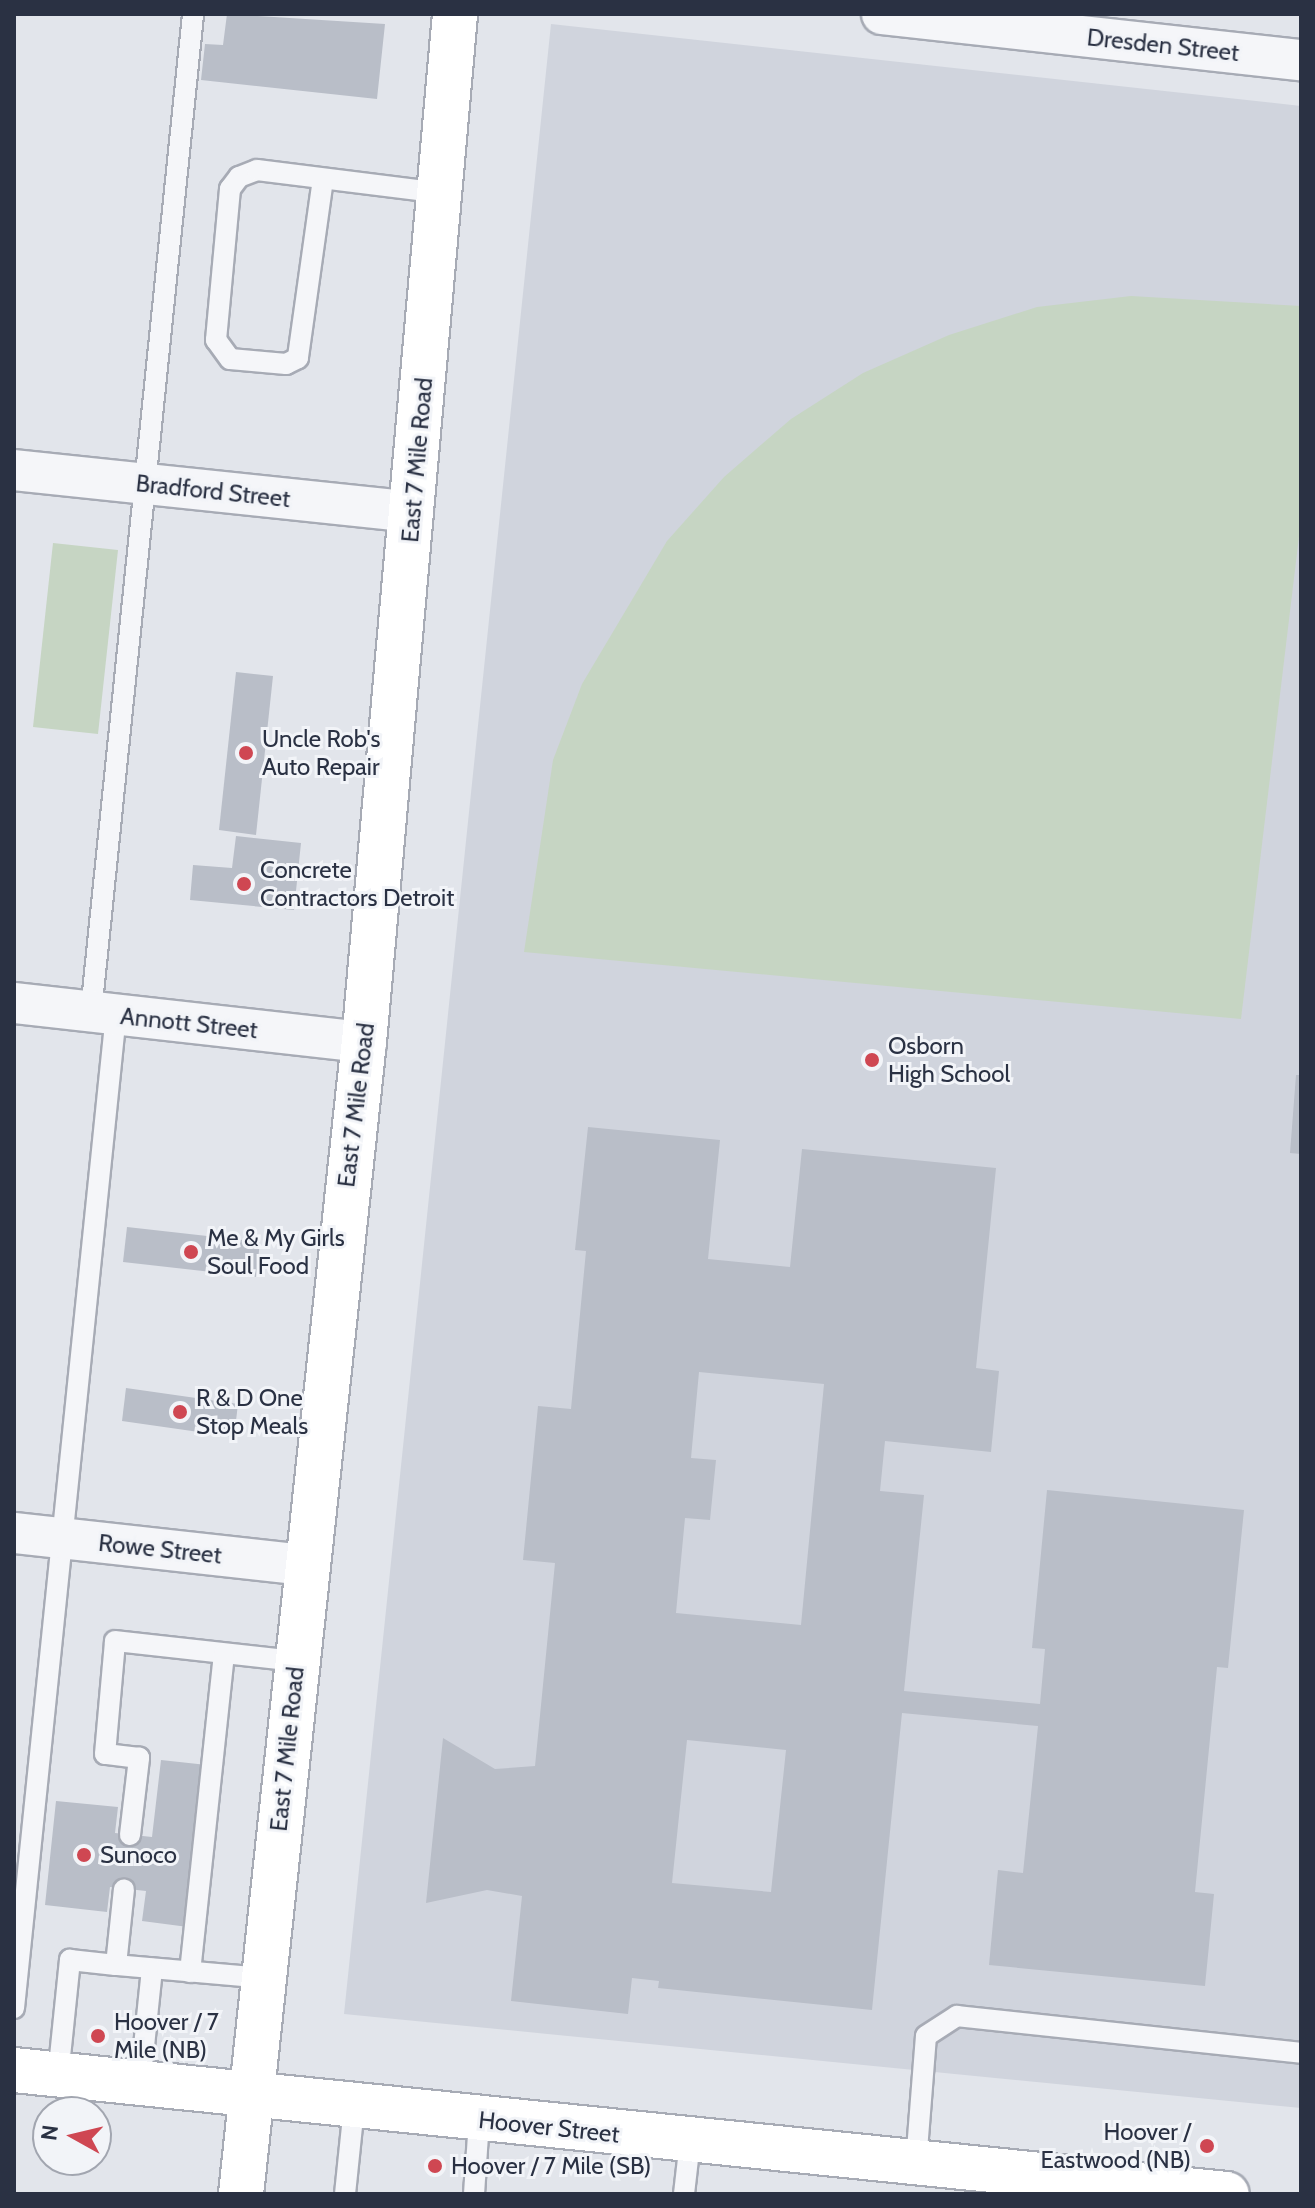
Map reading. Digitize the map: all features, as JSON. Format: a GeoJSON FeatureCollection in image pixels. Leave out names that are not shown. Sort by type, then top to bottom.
{"type":"FeatureCollection","features":[{"type":"Feature","properties":{"kind":"street","name":"East 7 Mile Road"},"geometry":{"type":"LineString","coordinates":[[241,2194],[364,1042],[455,14]]}},
{"type":"Feature","properties":{"kind":"street","name":"Dresden Street"},"geometry":{"type":"LineString","coordinates":[[882,14],[1301,60]]}},
{"type":"Feature","properties":{"kind":"street","name":"Bradford Street"},"geometry":{"type":"LineString","coordinates":[[14,470],[413,512]]}},
{"type":"Feature","properties":{"kind":"street","name":"Annott Street"},"geometry":{"type":"LineString","coordinates":[[14,1003],[364,1042]]}},
{"type":"Feature","properties":{"kind":"street","name":"Rowe Street"},"geometry":{"type":"LineString","coordinates":[[14,1533],[306,1565]]}},
{"type":"Feature","properties":{"kind":"street","name":"Hoover Street"},"geometry":{"type":"LineString","coordinates":[[14,2070],[252,2098],[1227,2194]]}},
{"type":"Feature","properties":{"kind":"lane"},"geometry":{"type":"LineString","coordinates":[[14,2008],[62,1538],[145,484],[193,14]]}},
{"type":"Feature","properties":{"kind":"lane"},"geometry":{"type":"LineString","coordinates":[[323,179],[298,358],[286,364],[230,359],[216,340],[230,189],[239,177],[257,170],[441,193]]}},
{"type":"Feature","properties":{"kind":"lane"},"geometry":{"type":"LineString","coordinates":[[130,1835],[139,1758],[105,1754],[115,1641],[296,1661]]}},
{"type":"Feature","properties":{"kind":"lane"},"geometry":{"type":"LineString","coordinates":[[190,1972],[192,1917],[224,1654]]}},
{"type":"Feature","properties":{"kind":"lane"},"geometry":{"type":"LineString","coordinates":[[137,1775],[159,1777]]}},
{"type":"Feature","properties":{"kind":"lane"},"geometry":{"type":"LineString","coordinates":[[133,1809],[155,1811]]}},
{"type":"Feature","properties":{"kind":"lane"},"geometry":{"type":"LineString","coordinates":[[116,1965],[123,1899],[143,1911]]}},
{"type":"Feature","properties":{"kind":"lane"},"geometry":{"type":"LineString","coordinates":[[58,2076],[70,1960],[264,1978]]}},
{"type":"Feature","properties":{"kind":"lane"},"geometry":{"type":"LineString","coordinates":[[140,2085],[152,1969]]}},
{"type":"Feature","properties":{"kind":"lane"},"geometry":{"type":"LineString","coordinates":[[916,2163],[926,2036],[957,2016],[1301,2053]]}},
{"type":"Feature","properties":{"kind":"lane"},"geometry":{"type":"LineString","coordinates":[[345,2194],[354,2107]]}},
{"type":"Feature","properties":{"kind":"lane"},"geometry":{"type":"LineString","coordinates":[[474,2194],[479,2120]]}},
{"type":"Feature","properties":{"kind":"lane"},"geometry":{"type":"LineString","coordinates":[[684,2194],[690,2141]]}},
{"type":"Feature","properties":{"kind":"shaded area","name":"Osborn High School"},"geometry":{"type":"Polygon","coordinates":[[[551,24],[1301,106],[1301,2108],[344,2014],[551,24]]]}},
{"type":"Feature","properties":{"kind":"green space"},"geometry":{"type":"Polygon","coordinates":[[[1131,296],[1301,306],[1301,520],[1241,1019],[524,952],[553,760],[582,684],[667,541],[724,477],[791,419],[863,373],[949,335],[1037,307],[1131,296]]]}},
{"type":"Feature","properties":{"kind":"green space"},"geometry":{"type":"Polygon","coordinates":[[[53,543],[118,550],[98,734],[33,727],[53,543]]]}},
{"type":"Feature","properties":{"kind":"building"},"geometry":{"type":"Polygon","coordinates":[[[227,14],[385,24],[377,99],[201,80],[205,44],[223,45],[227,14]]]}},
{"type":"Feature","properties":{"kind":"building","name":"Uncle Rob's Auto Repair"},"geometry":{"type":"Polygon","coordinates":[[[236,672],[273,676],[256,835],[219,830],[236,672]]]}},
{"type":"Feature","properties":{"kind":"building","name":"Concrete Contractors Detroit"},"geometry":{"type":"Polygon","coordinates":[[[236,836],[301,843],[294,910],[190,900],[193,865],[232,868],[236,836]]]}},
{"type":"Feature","properties":{"kind":"building"},"geometry":{"type":"Polygon","coordinates":[[[1296,1075],[1301,1075],[1301,1154],[1290,1153],[1296,1075]]]}},
{"type":"Feature","properties":{"kind":"building"},"geometry":{"type":"Polygon","coordinates":[[[588,1127],[720,1140],[708,1259],[790,1267],[802,1149],[996,1168],[976,1368],[999,1371],[991,1452],[885,1441],[880,1491],[924,1495],[904,1691],[1040,1704],[1045,1649],[1032,1648],[1047,1490],[1244,1510],[1228,1668],[1217,1667],[1195,1892],[1214,1894],[1205,1986],[989,1965],[998,1870],[1023,1873],[1038,1726],[902,1713],[872,2010],[658,1988],[659,1981],[632,1978],[628,2014],[511,2001],[522,1896],[487,1890],[426,1903],[443,1738],[495,1769],[535,1766],[555,1563],[523,1560],[538,1406],[571,1409],[586,1251],[575,1250],[588,1127]],[[699,1372],[691,1458],[716,1460],[710,1520],[685,1518],[676,1613],[801,1625],[824,1384],[699,1372]],[[687,1740],[672,1883],[771,1892],[786,1750],[687,1740]]]}},
{"type":"Feature","properties":{"kind":"building"},"geometry":{"type":"Polygon","coordinates":[[[127,1227],[260,1242],[256,1277],[123,1262],[127,1227]]]}},
{"type":"Feature","properties":{"kind":"building"},"geometry":{"type":"Polygon","coordinates":[[[126,1388],[238,1404],[234,1437],[122,1421],[126,1388]]]}},
{"type":"Feature","properties":{"kind":"building"},"geometry":{"type":"Polygon","coordinates":[[[161,1760],[207,1765],[188,1927],[142,1921],[146,1891],[110,1887],[107,1912],[45,1905],[56,1801],[118,1807],[115,1833],[152,1837],[161,1760]]]}},
{"type":"Feature","properties":{"kind":"place","name":"Uncle Rob's Auto Repair"},"geometry":{"type":"Point","coordinates":[246,753]}},
{"type":"Feature","properties":{"kind":"place","name":"Concrete Contractors Detroit"},"geometry":{"type":"Point","coordinates":[244,884]}},
{"type":"Feature","properties":{"kind":"place","name":"Osborn High School"},"geometry":{"type":"Point","coordinates":[872,1060]}},
{"type":"Feature","properties":{"kind":"place","name":"Me & My Girls Soul Food"},"geometry":{"type":"Point","coordinates":[191,1252]}},
{"type":"Feature","properties":{"kind":"place","name":"R & D One Stop Meals"},"geometry":{"type":"Point","coordinates":[180,1412]}},
{"type":"Feature","properties":{"kind":"place","name":"Sunoco"},"geometry":{"type":"Point","coordinates":[84,1855]}},
{"type":"Feature","properties":{"kind":"place","name":"Hoover / 7 Mile (NB)"},"geometry":{"type":"Point","coordinates":[98,2036]}},
{"type":"Feature","properties":{"kind":"place","name":"Hoover / Eastwood (NB)"},"geometry":{"type":"Point","coordinates":[1207,2146]}},
{"type":"Feature","properties":{"kind":"place","name":"Hoover / 7 Mile (SB)"},"geometry":{"type":"Point","coordinates":[435,2166]}}]}
